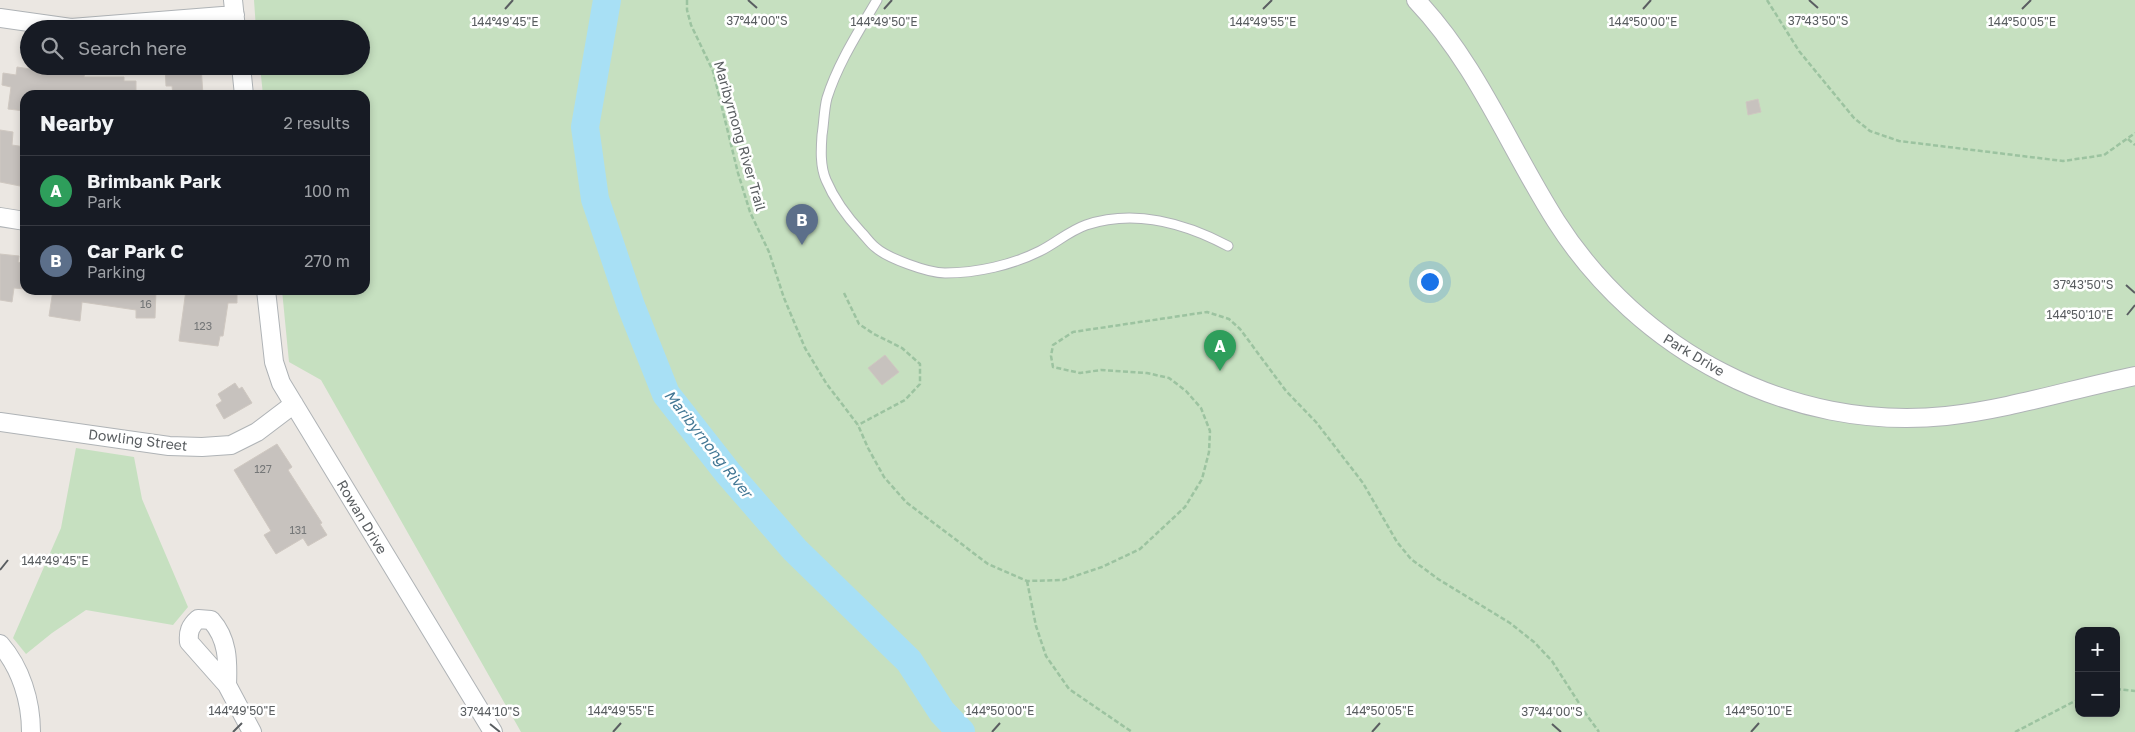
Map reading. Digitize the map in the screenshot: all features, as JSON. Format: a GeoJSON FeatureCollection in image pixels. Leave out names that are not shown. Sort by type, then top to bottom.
{"type":"FeatureCollection","features":[{"type":"Feature","properties":{"kind":"street","name":"Park Drive"},"geometry":{"type":"LineString","coordinates":[[1416,0],[1456,49],[1554,218],[1583,258],[1634,313],[1665,338],[1700,362],[1752,387],[1796,402],[1841,412],[1883,417],[1924,417],[1963,414],[2135,376]]}},
{"type":"Feature","properties":{"kind":"street"},"geometry":{"type":"LineString","coordinates":[[172,20],[235,15]]}},
{"type":"Feature","properties":{"kind":"street"},"geometry":{"type":"LineString","coordinates":[[0,18],[20,21]]}},
{"type":"Feature","properties":{"kind":"street"},"geometry":{"type":"LineString","coordinates":[[241,75],[243,90]]}},
{"type":"Feature","properties":{"kind":"street"},"geometry":{"type":"LineString","coordinates":[[0,217],[20,220]]}},
{"type":"Feature","properties":{"kind":"street","name":"Rowan Drive"},"geometry":{"type":"LineString","coordinates":[[267,295],[274,362],[281,383],[493,732]]}},
{"type":"Feature","properties":{"kind":"street","name":"Dowling Street"},"geometry":{"type":"LineString","coordinates":[[0,422],[170,446],[202,447],[231,444],[257,432],[294,404]]}},
{"type":"Feature","properties":{"kind":"street"},"geometry":{"type":"LineString","coordinates":[[0,644],[14,666],[24,688],[30,707],[31,732]]}},
{"type":"Feature","properties":{"kind":"street"},"geometry":{"type":"LineString","coordinates":[[227,685],[252,732]]}},
{"type":"Feature","properties":{"kind":"lane"},"geometry":{"type":"LineString","coordinates":[[877,0],[852,41],[827,98],[821,145],[826,179],[854,224],[875,248],[914,265],[943,273],[968,271],[1008,264],[1040,251],[1073,231],[1087,225],[1109,219],[1128,218],[1162,221],[1189,228],[1228,246]]}},
{"type":"Feature","properties":{"kind":"path","name":"Maribyrnong River Trail"},"geometry":{"type":"LineString","coordinates":[[687,0],[687,10],[691,25],[713,71],[738,173],[750,212],[769,252],[784,298],[806,348],[826,383],[858,425],[884,477],[906,502],[988,564],[1027,581]]}},
{"type":"Feature","properties":{"kind":"path"},"geometry":{"type":"LineString","coordinates":[[1767,0],[1799,51],[1854,118],[1870,131],[1898,141],[2063,162],[2104,156],[2135,133]]}},
{"type":"Feature","properties":{"kind":"path"},"geometry":{"type":"LineString","coordinates":[[2128,139],[2135,145]]}},
{"type":"Feature","properties":{"kind":"path"},"geometry":{"type":"LineString","coordinates":[[844,293],[859,324],[902,348],[920,364],[920,384],[905,400],[858,425]]}},
{"type":"Feature","properties":{"kind":"path"},"geometry":{"type":"LineString","coordinates":[[1132,732],[1069,688],[1046,656],[1036,626],[1027,581],[1063,580],[1102,567],[1140,549],[1185,507],[1202,479],[1209,452],[1210,431],[1201,408],[1186,391],[1169,378],[1147,373],[1101,370],[1080,373],[1053,367],[1052,345],[1073,332],[1207,312],[1229,319],[1240,329],[1286,390],[1316,422],[1363,483],[1396,542],[1411,559],[1438,579],[1510,623],[1534,642],[1552,660],[1599,732]]}},
{"type":"Feature","properties":{"kind":"path"},"geometry":{"type":"LineString","coordinates":[[2120,689],[2135,691]]}},
{"type":"Feature","properties":{"kind":"path"},"geometry":{"type":"LineString","coordinates":[[2015,732],[2075,702]]}},
{"type":"Feature","properties":{"kind":"green space"},"geometry":{"type":"Polygon","coordinates":[[[254,0],[2135,0],[2135,732],[521,732],[321,380],[289,362],[282,295],[370,295],[370,90],[262,90],[261,75],[370,75],[370,20],[255,20],[254,0]]]}},
{"type":"Feature","properties":{"kind":"green space"},"geometry":{"type":"Polygon","coordinates":[[[76,448],[134,457],[142,499],[188,607],[173,625],[86,610],[52,633],[26,654],[13,638],[61,528],[76,448]]]}},
{"type":"Feature","properties":{"kind":"building"},"geometry":{"type":"Polygon","coordinates":[[[17,67],[20,67],[20,75],[124,77],[124,81],[136,81],[136,90],[20,90],[20,110],[8,109],[11,87],[2,85],[3,73],[16,75],[17,67]]]}},
{"type":"Feature","properties":{"kind":"building"},"geometry":{"type":"Polygon","coordinates":[[[165,75],[202,75],[203,90],[172,90],[172,86],[166,86],[165,75]]]}},
{"type":"Feature","properties":{"kind":"building"},"geometry":{"type":"Polygon","coordinates":[[[1758,99],[1761,112],[1748,115],[1746,102],[1758,99]]]}},
{"type":"Feature","properties":{"kind":"building"},"geometry":{"type":"Polygon","coordinates":[[[0,130],[13,132],[12,145],[20,146],[20,186],[0,182],[0,130]]]}},
{"type":"Feature","properties":{"kind":"building"},"geometry":{"type":"Polygon","coordinates":[[[0,254],[19,256],[20,289],[14,288],[12,302],[0,300],[0,254]]]}},
{"type":"Feature","properties":{"kind":"building"},"geometry":{"type":"Polygon","coordinates":[[[52,295],[156,295],[155,318],[136,318],[136,310],[82,302],[80,321],[49,316],[52,295]]]}},
{"type":"Feature","properties":{"kind":"building"},"geometry":{"type":"Polygon","coordinates":[[[185,295],[237,295],[237,303],[228,303],[223,336],[220,336],[218,346],[179,341],[185,295]]]}},
{"type":"Feature","properties":{"kind":"building"},"geometry":{"type":"Polygon","coordinates":[[[885,355],[899,372],[882,385],[868,368],[885,355]]]}},
{"type":"Feature","properties":{"kind":"building"},"geometry":{"type":"Polygon","coordinates":[[[235,383],[239,389],[242,387],[252,403],[224,419],[216,405],[222,401],[218,394],[235,383]]]}},
{"type":"Feature","properties":{"kind":"building"},"geometry":{"type":"Polygon","coordinates":[[[277,444],[292,467],[288,470],[322,523],[320,524],[327,535],[308,546],[303,538],[276,554],[264,535],[271,531],[234,470],[277,444]]]}},
{"type":"Feature","properties":{"kind":"waterway","name":"Maribyrnong River"},"geometry":{"type":"LineString","coordinates":[[607,0],[585,127],[595,199],[631,306],[666,394],[728,473],[795,550],[909,661],[942,712],[961,732]]}},
{"type":"Feature","properties":{"kind":"place","name":"Car Park C"},"geometry":{"type":"Point","coordinates":[802,245]}},
{"type":"Feature","properties":{"kind":"place","name":"Brimbank Park"},"geometry":{"type":"Point","coordinates":[1220,371]}}]}
